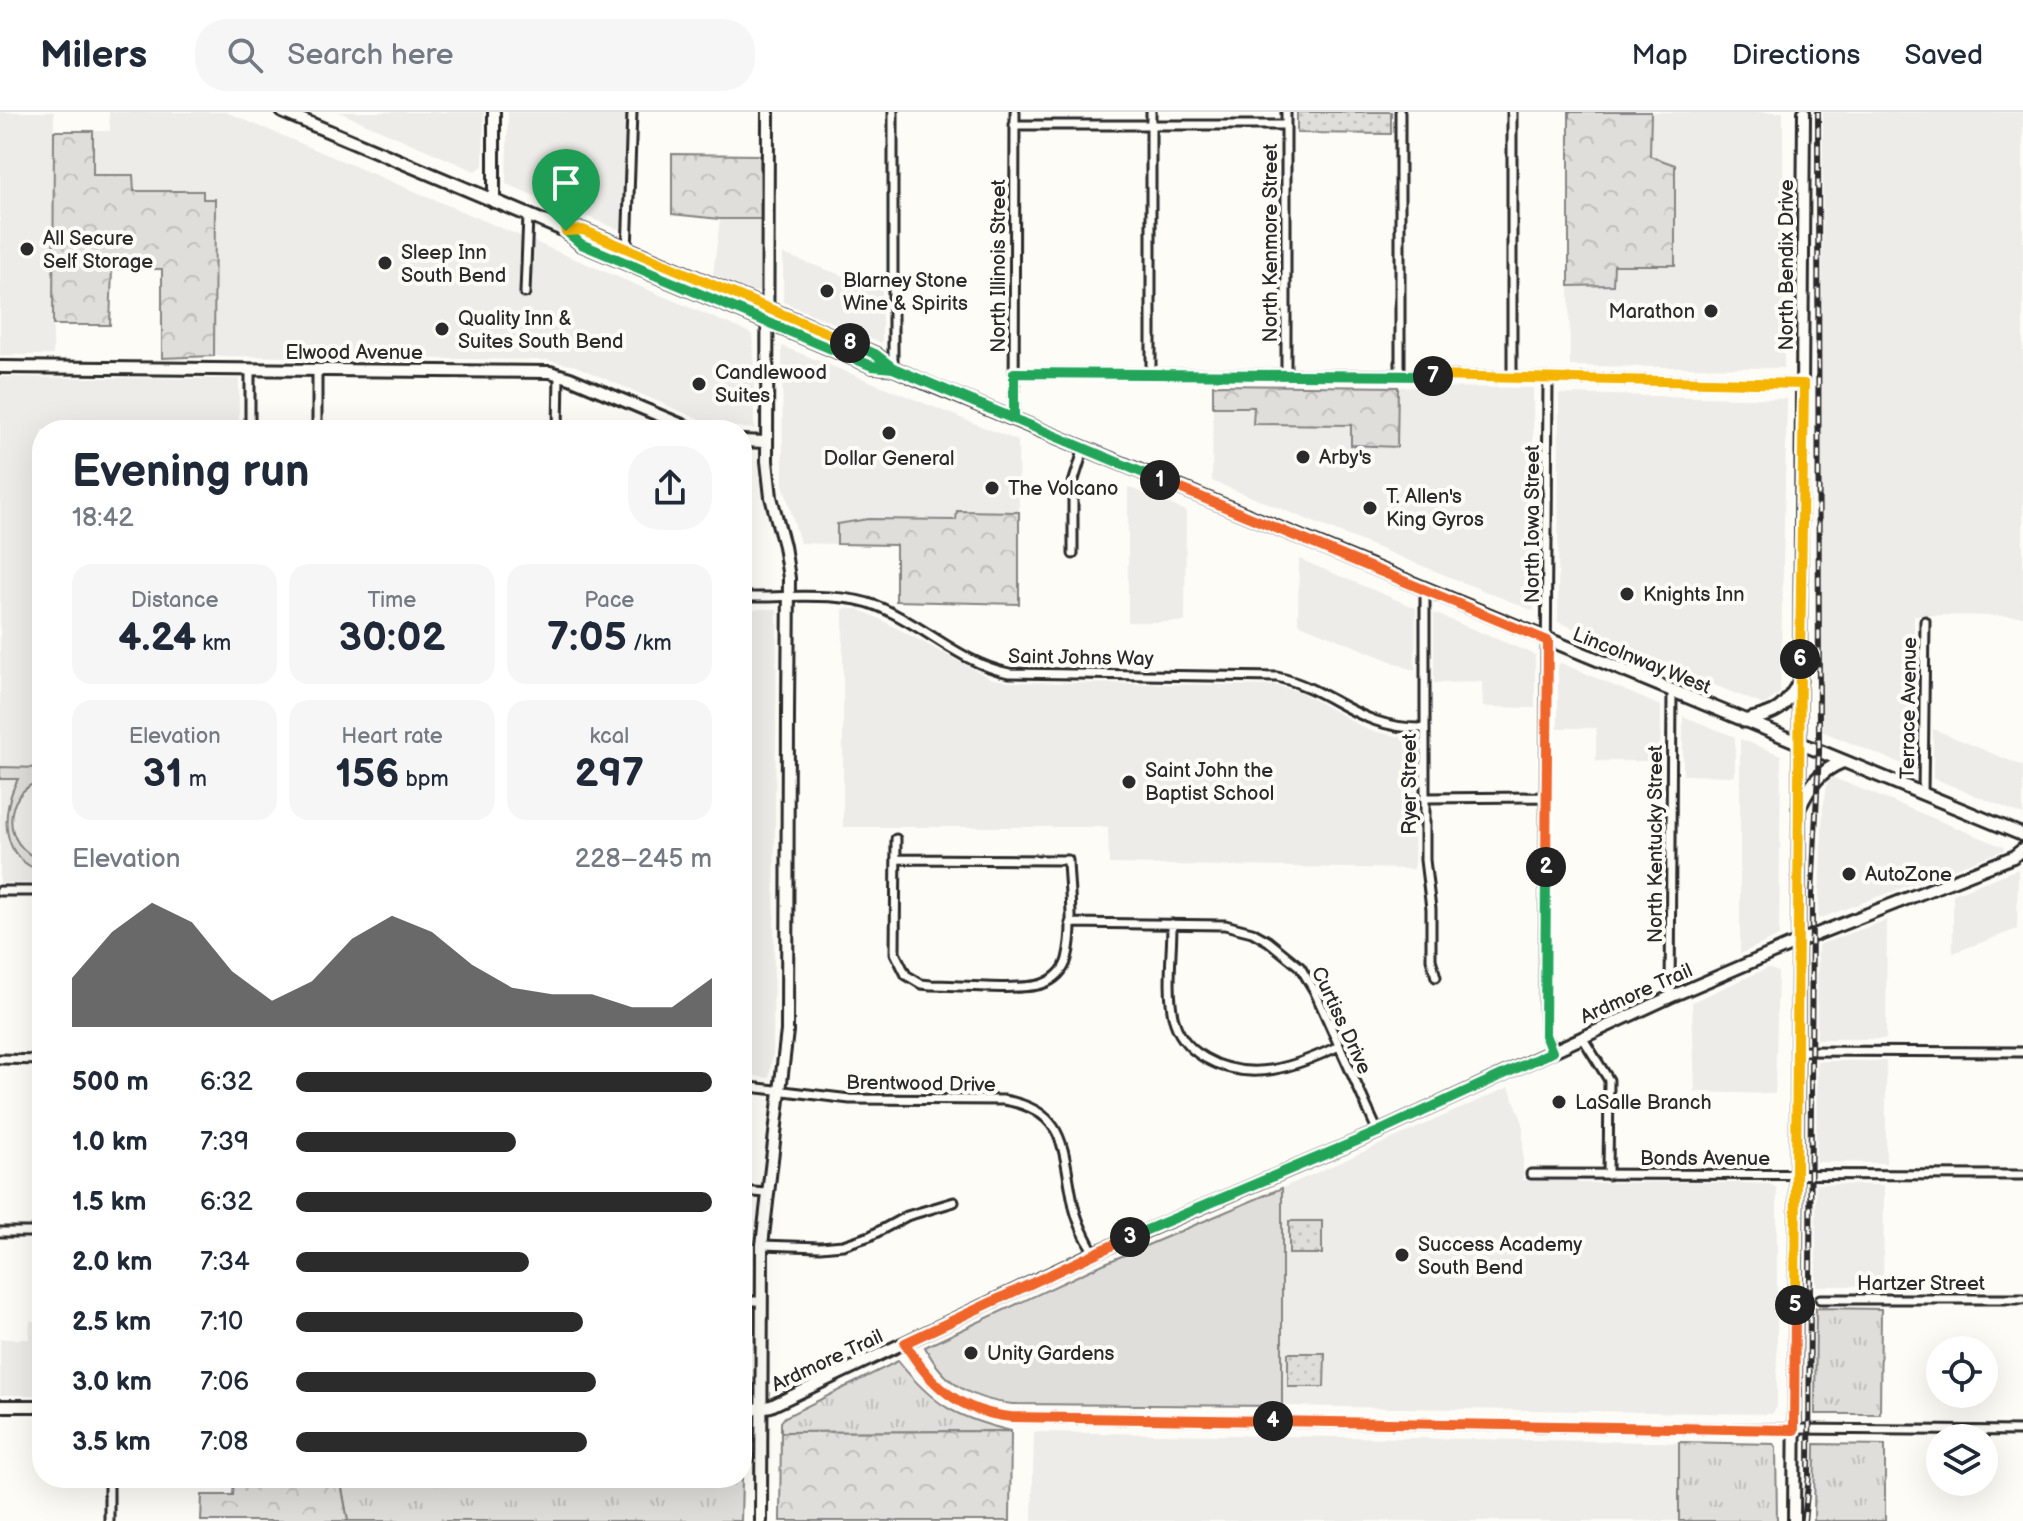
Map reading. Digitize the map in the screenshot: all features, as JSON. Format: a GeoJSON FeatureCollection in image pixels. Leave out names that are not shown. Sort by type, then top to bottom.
{"type":"FeatureCollection","features":[{"type":"Feature","properties":{"kind":"main road","name":"Lincolnway West"},"geometry":{"type":"LineString","coordinates":[[283,112],[566,231],[581,244],[872,366],[893,368]]}},
{"type":"Feature","properties":{"kind":"main road","name":"Lincolnway West"},"geometry":{"type":"LineString","coordinates":[[566,231],[583,230],[627,248],[875,354],[893,368],[1014,419],[2023,835]]}},
{"type":"Feature","properties":{"kind":"main road"},"geometry":{"type":"LineString","coordinates":[[1744,721],[1779,711],[1787,704],[1800,681]]}},
{"type":"Feature","properties":{"kind":"main road"},"geometry":{"type":"LineString","coordinates":[[1799,808],[1812,783],[1827,768],[1842,762]]}},
{"type":"Feature","properties":{"kind":"street"},"geometry":{"type":"LineString","coordinates":[[494,112],[494,202]]}},
{"type":"Feature","properties":{"kind":"street"},"geometry":{"type":"LineString","coordinates":[[627,262],[632,112]]}},
{"type":"Feature","properties":{"kind":"street"},"geometry":{"type":"LineString","coordinates":[[761,1521],[762,1245],[787,1031],[789,598],[787,563],[768,481],[766,442],[768,112]]}},
{"type":"Feature","properties":{"kind":"street"},"geometry":{"type":"LineString","coordinates":[[893,112],[893,368]]}},
{"type":"Feature","properties":{"kind":"street","name":"North Illinois Street"},"geometry":{"type":"LineString","coordinates":[[1014,419],[1015,112]]}},
{"type":"Feature","properties":{"kind":"street"},"geometry":{"type":"LineString","coordinates":[[1151,112],[1151,373]]}},
{"type":"Feature","properties":{"kind":"street","name":"North Kenmore Street"},"geometry":{"type":"LineString","coordinates":[[1286,112],[1286,374]]}},
{"type":"Feature","properties":{"kind":"street"},"geometry":{"type":"LineString","coordinates":[[1400,112],[1400,375]]}},
{"type":"Feature","properties":{"kind":"street"},"geometry":{"type":"LineString","coordinates":[[1512,112],[1512,377]]}},
{"type":"Feature","properties":{"kind":"street","name":"North Bendix Drive"},"geometry":{"type":"LineString","coordinates":[[1794,1521],[1804,112]]}},
{"type":"Feature","properties":{"kind":"street"},"geometry":{"type":"LineString","coordinates":[[1014,125],[1286,125]]}},
{"type":"Feature","properties":{"kind":"street"},"geometry":{"type":"LineString","coordinates":[[525,293],[528,216]]}},
{"type":"Feature","properties":{"kind":"street","name":"Elwood Avenue"},"geometry":{"type":"LineString","coordinates":[[0,367],[559,374],[659,420]]}},
{"type":"Feature","properties":{"kind":"street"},"geometry":{"type":"LineString","coordinates":[[250,369],[250,420]]}},
{"type":"Feature","properties":{"kind":"street"},"geometry":{"type":"LineString","coordinates":[[317,369],[317,420]]}},
{"type":"Feature","properties":{"kind":"street"},"geometry":{"type":"LineString","coordinates":[[1014,373],[1400,375],[1804,384]]}},
{"type":"Feature","properties":{"kind":"street"},"geometry":{"type":"LineString","coordinates":[[558,420],[559,374]]}},
{"type":"Feature","properties":{"kind":"street","name":"North Iowa Street"},"geometry":{"type":"LineString","coordinates":[[1548,378],[1544,1014],[1545,1035],[1552,1052]]}},
{"type":"Feature","properties":{"kind":"street"},"geometry":{"type":"LineString","coordinates":[[752,441],[766,442]]}},
{"type":"Feature","properties":{"kind":"street"},"geometry":{"type":"LineString","coordinates":[[1073,554],[1073,483],[1084,448]]}},
{"type":"Feature","properties":{"kind":"street","name":"Ryer Street"},"geometry":{"type":"LineString","coordinates":[[1425,590],[1425,860],[1431,909],[1431,959],[1436,977]]}},
{"type":"Feature","properties":{"kind":"street","name":"Saint Johns Way"},"geometry":{"type":"LineString","coordinates":[[752,597],[845,598],[878,606],[975,662],[999,671],[1277,677],[1304,685],[1372,722],[1393,727],[1425,728]]}},
{"type":"Feature","properties":{"kind":"street","name":"Terrace Avenue"},"geometry":{"type":"LineString","coordinates":[[1923,795],[1925,621]]}},
{"type":"Feature","properties":{"kind":"street","name":"North Kentucky Street"},"geometry":{"type":"LineString","coordinates":[[1670,997],[1672,692]]}},
{"type":"Feature","properties":{"kind":"street"},"geometry":{"type":"LineString","coordinates":[[1424,798],[1546,797]]}},
{"type":"Feature","properties":{"kind":"street"},"geometry":{"type":"LineString","coordinates":[[896,839],[895,953],[906,975],[921,984],[1030,986],[1044,983],[1059,974],[1067,961],[1070,923],[1068,860],[896,859]]}},
{"type":"Feature","properties":{"kind":"street","name":"Ardmore Trail"},"geometry":{"type":"LineString","coordinates":[[752,1410],[762,1409],[1094,1253],[1378,1132],[1670,997],[1797,942],[2013,857],[2023,849]]}},
{"type":"Feature","properties":{"kind":"street"},"geometry":{"type":"LineString","coordinates":[[0,891],[32,891]]}},
{"type":"Feature","properties":{"kind":"street","name":"Curtiss Drive"},"geometry":{"type":"LineString","coordinates":[[1070,923],[1225,925],[1252,932],[1268,941],[1300,967],[1314,990],[1378,1132]]}},
{"type":"Feature","properties":{"kind":"street"},"geometry":{"type":"LineString","coordinates":[[1172,924],[1173,1017],[1181,1037],[1195,1052],[1226,1068],[1263,1072],[1292,1066],[1339,1046]]}},
{"type":"Feature","properties":{"kind":"street"},"geometry":{"type":"LineString","coordinates":[[1582,1037],[1609,1080],[1608,1175]]}},
{"type":"Feature","properties":{"kind":"street"},"geometry":{"type":"LineString","coordinates":[[1796,1051],[2023,1052]]}},
{"type":"Feature","properties":{"kind":"street"},"geometry":{"type":"LineString","coordinates":[[0,1059],[32,1060]]}},
{"type":"Feature","properties":{"kind":"street","name":"Brentwood Drive"},"geometry":{"type":"LineString","coordinates":[[752,1087],[850,1099],[1004,1100],[1027,1106],[1048,1121],[1058,1135],[1066,1156],[1075,1211],[1094,1253]]}},
{"type":"Feature","properties":{"kind":"street","name":"Bonds Avenue"},"geometry":{"type":"LineString","coordinates":[[1531,1174],[2023,1175]]}},
{"type":"Feature","properties":{"kind":"street"},"geometry":{"type":"LineString","coordinates":[[752,1192],[766,1193]]}},
{"type":"Feature","properties":{"kind":"street"},"geometry":{"type":"LineString","coordinates":[[762,1245],[843,1245],[870,1236],[917,1212],[954,1202]]}},
{"type":"Feature","properties":{"kind":"street"},"geometry":{"type":"LineString","coordinates":[[0,1232],[32,1232]]}},
{"type":"Feature","properties":{"kind":"street","name":"Hartzer Street"},"geometry":{"type":"LineString","coordinates":[[1820,1299],[2023,1299]]}},
{"type":"Feature","properties":{"kind":"street"},"geometry":{"type":"LineString","coordinates":[[752,1301],[761,1301]]}},
{"type":"Feature","properties":{"kind":"street"},"geometry":{"type":"LineString","coordinates":[[905,1343],[923,1372],[940,1390],[963,1405],[997,1416],[2023,1431]]}},
{"type":"Feature","properties":{"kind":"street"},"geometry":{"type":"LineString","coordinates":[[0,1406],[32,1406]]}},
{"type":"Feature","properties":{"kind":"street"},"geometry":{"type":"LineString","coordinates":[[109,1488],[109,1521]]}},
{"type":"Feature","properties":{"kind":"shaded area","name":"All Secure Self Storage"},"geometry":{"type":"Polygon","coordinates":[[[0,112],[54,112],[53,355],[0,355],[0,112]]]}},
{"type":"Feature","properties":{"kind":"shaded area"},"geometry":{"type":"Polygon","coordinates":[[[109,112],[226,112],[748,332],[752,335],[754,355],[754,429],[752,420],[701,420],[576,366],[546,360],[214,356],[215,199],[203,199],[202,191],[133,191],[133,175],[93,175],[93,131],[110,131],[109,112]]]}},
{"type":"Feature","properties":{"kind":"shaded area"},"geometry":{"type":"Polygon","coordinates":[[[339,112],[484,112],[483,166],[475,171],[339,112]]]}},
{"type":"Feature","properties":{"kind":"shaded area"},"geometry":{"type":"Polygon","coordinates":[[[508,112],[628,112],[620,230],[506,184],[508,112]]]}},
{"type":"Feature","properties":{"kind":"shaded area"},"geometry":{"type":"Polygon","coordinates":[[[1651,112],[1783,112],[1784,368],[1570,366],[1569,286],[1613,285],[1613,265],[1650,157],[1651,112]]]}},
{"type":"Feature","properties":{"kind":"shaded area"},"geometry":{"type":"Polygon","coordinates":[[[1823,112],[2023,112],[2023,616],[1914,615],[1912,768],[1821,731],[1823,112]]]}},
{"type":"Feature","properties":{"kind":"shaded area"},"geometry":{"type":"Polygon","coordinates":[[[720,219],[761,219],[761,287],[758,292],[713,274],[720,219]]]}},
{"type":"Feature","properties":{"kind":"shaded area"},"geometry":{"type":"Polygon","coordinates":[[[783,254],[882,290],[882,343],[783,302],[783,254]]]}},
{"type":"Feature","properties":{"kind":"shaded area"},"geometry":{"type":"Polygon","coordinates":[[[782,346],[1018,441],[1019,512],[958,511],[957,520],[868,519],[838,523],[837,544],[800,543],[783,484],[782,346]]]}},
{"type":"Feature","properties":{"kind":"shaded area"},"geometry":{"type":"Polygon","coordinates":[[[0,377],[239,379],[239,420],[32,420],[32,883],[0,883],[0,377]]]}},
{"type":"Feature","properties":{"kind":"shaded area"},"geometry":{"type":"Polygon","coordinates":[[[1398,387],[1533,388],[1534,611],[1212,481],[1213,407],[1254,407],[1254,424],[1351,425],[1396,447],[1398,387]]]}},
{"type":"Feature","properties":{"kind":"shaded area"},"geometry":{"type":"Polygon","coordinates":[[[1559,394],[1787,399],[1780,693],[1764,705],[1558,622],[1559,394]]]}},
{"type":"Feature","properties":{"kind":"shaded area"},"geometry":{"type":"Polygon","coordinates":[[[1128,487],[1186,511],[1185,622],[1128,622],[1128,487]]]}},
{"type":"Feature","properties":{"kind":"shaded area"},"geometry":{"type":"Polygon","coordinates":[[[1299,559],[1416,608],[1415,671],[1298,623],[1299,559]]]}},
{"type":"Feature","properties":{"kind":"shaded area"},"geometry":{"type":"Polygon","coordinates":[[[752,609],[777,609],[773,1053],[769,1078],[752,1075],[752,609]]]}},
{"type":"Feature","properties":{"kind":"shaded area","name":"Saint John the Baptist School"},"geometry":{"type":"Polygon","coordinates":[[[843,609],[858,609],[876,617],[990,678],[1009,682],[1278,686],[1300,692],[1368,730],[1416,737],[1414,869],[1109,864],[1108,827],[843,827],[843,609]]]}},
{"type":"Feature","properties":{"kind":"shaded area"},"geometry":{"type":"Polygon","coordinates":[[[1434,613],[1535,655],[1535,708],[1483,707],[1482,682],[1434,683],[1434,613]]]}},
{"type":"Feature","properties":{"kind":"shaded area"},"geometry":{"type":"Polygon","coordinates":[[[1561,663],[1661,706],[1660,761],[1596,761],[1596,728],[1558,728],[1558,665],[1561,663]]]}},
{"type":"Feature","properties":{"kind":"shaded area"},"geometry":{"type":"Polygon","coordinates":[[[1683,716],[1735,737],[1735,776],[1683,775],[1683,716]]]}},
{"type":"Feature","properties":{"kind":"shaded area"},"geometry":{"type":"Polygon","coordinates":[[[1933,729],[2023,766],[2023,815],[1933,778],[1933,729]]]}},
{"type":"Feature","properties":{"kind":"shaded area"},"geometry":{"type":"Polygon","coordinates":[[[1740,739],[1781,755],[1779,936],[1740,954],[1740,739]]]}},
{"type":"Feature","properties":{"kind":"shaded area"},"geometry":{"type":"Polygon","coordinates":[[[1829,776],[2004,847],[2004,850],[1818,919],[1823,808],[1829,776]]]}},
{"type":"Feature","properties":{"kind":"shaded area"},"geometry":{"type":"Polygon","coordinates":[[[2018,869],[2017,929],[1953,953],[1953,894],[2018,869]]]}},
{"type":"Feature","properties":{"kind":"shaded area"},"geometry":{"type":"Polygon","coordinates":[[[1887,920],[1886,1039],[1817,1039],[1818,945],[1887,920]]]}},
{"type":"Feature","properties":{"kind":"shaded area"},"geometry":{"type":"Polygon","coordinates":[[[1768,968],[1778,972],[1775,1094],[1695,1092],[1692,1002],[1768,968]]]}},
{"type":"Feature","properties":{"kind":"shaded area"},"geometry":{"type":"Polygon","coordinates":[[[1817,1061],[1886,1061],[1886,1163],[1816,1162],[1817,1061]]]}},
{"type":"Feature","properties":{"kind":"shaded area"},"geometry":{"type":"Polygon","coordinates":[[[1509,1087],[1523,1123],[1523,1180],[1770,1184],[1777,1188],[1777,1407],[1772,1414],[1282,1406],[1282,1188],[1509,1087]]]}},
{"type":"Feature","properties":{"kind":"shaded area"},"geometry":{"type":"Polygon","coordinates":[[[1816,1184],[1884,1185],[1883,1286],[1816,1286],[1816,1184]]]}},
{"type":"Feature","properties":{"kind":"shaded area"},"geometry":{"type":"Polygon","coordinates":[[[32,1321],[32,1395],[0,1395],[0,1339],[29,1339],[32,1321]]]}},
{"type":"Feature","properties":{"kind":"shaded area"},"geometry":{"type":"Polygon","coordinates":[[[1034,1432],[1774,1444],[1777,1521],[1032,1521],[1034,1432]]]}},
{"type":"Feature","properties":{"kind":"green space"},"geometry":{"type":"Polygon","coordinates":[[[1297,112],[1391,112],[1391,134],[1297,133],[1297,112]]]}},
{"type":"Feature","properties":{"kind":"green space"},"geometry":{"type":"Polygon","coordinates":[[[1569,112],[1651,112],[1650,156],[1675,165],[1675,265],[1614,265],[1613,285],[1569,286],[1569,112]]]}},
{"type":"Feature","properties":{"kind":"green space"},"geometry":{"type":"Polygon","coordinates":[[[54,131],[93,131],[93,175],[133,175],[134,191],[203,191],[203,199],[215,199],[214,356],[162,358],[162,269],[112,269],[110,325],[53,325],[54,131]]]}},
{"type":"Feature","properties":{"kind":"green space"},"geometry":{"type":"Polygon","coordinates":[[[672,154],[760,155],[761,219],[672,214],[672,154]]]}},
{"type":"Feature","properties":{"kind":"green space"},"geometry":{"type":"Polygon","coordinates":[[[1213,385],[1398,387],[1397,447],[1351,445],[1351,425],[1253,424],[1254,407],[1213,407],[1213,385]]]}},
{"type":"Feature","properties":{"kind":"green space"},"geometry":{"type":"Polygon","coordinates":[[[957,511],[1019,512],[1019,604],[896,601],[896,545],[837,544],[837,524],[868,519],[956,520],[957,511]]]}},
{"type":"Feature","properties":{"kind":"green space"},"geometry":{"type":"Polygon","coordinates":[[[0,767],[32,768],[32,785],[19,796],[11,820],[19,844],[32,855],[32,867],[18,856],[8,833],[8,806],[18,779],[0,779],[0,767]]]}},
{"type":"Feature","properties":{"kind":"green space"},"geometry":{"type":"Polygon","coordinates":[[[1282,1188],[1282,1406],[997,1402],[960,1388],[941,1371],[925,1347],[1103,1264],[1282,1188]]]}},
{"type":"Feature","properties":{"kind":"green space"},"geometry":{"type":"Polygon","coordinates":[[[1289,1221],[1322,1221],[1322,1254],[1289,1254],[1289,1221]]]}},
{"type":"Feature","properties":{"kind":"green space"},"geometry":{"type":"Polygon","coordinates":[[[1816,1308],[1881,1309],[1880,1414],[1815,1414],[1816,1308]]]}},
{"type":"Feature","properties":{"kind":"green space"},"geometry":{"type":"Polygon","coordinates":[[[1288,1353],[1325,1353],[1324,1387],[1288,1387],[1288,1353]]]}},
{"type":"Feature","properties":{"kind":"green space"},"geometry":{"type":"Polygon","coordinates":[[[898,1361],[923,1389],[947,1408],[1011,1431],[781,1432],[781,1422],[785,1417],[898,1361]]]}},
{"type":"Feature","properties":{"kind":"green space"},"geometry":{"type":"Polygon","coordinates":[[[1011,1431],[1010,1521],[780,1521],[781,1432],[1011,1431]]]}},
{"type":"Feature","properties":{"kind":"green space"},"geometry":{"type":"Polygon","coordinates":[[[1679,1442],[1774,1444],[1777,1521],[1679,1521],[1679,1442]]]}},
{"type":"Feature","properties":{"kind":"green space"},"geometry":{"type":"Polygon","coordinates":[[[1815,1444],[1885,1445],[1885,1521],[1814,1521],[1815,1444]]]}},
{"type":"Feature","properties":{"kind":"green space"},"geometry":{"type":"Polygon","coordinates":[[[233,1488],[342,1488],[348,1521],[201,1521],[202,1495],[233,1495],[233,1488]]]}},
{"type":"Feature","properties":{"kind":"green space"},"geometry":{"type":"Polygon","coordinates":[[[342,1488],[742,1488],[741,1521],[348,1521],[342,1488]]]}},
{"type":"Feature","properties":{"kind":"railway"},"geometry":{"type":"LineString","coordinates":[[1804,1521],[1809,1476],[1812,895],[1819,752],[1818,112]]}},
{"type":"Feature","properties":{"kind":"place","name":"All Secure Self Storage"},"geometry":{"type":"Point","coordinates":[27,249]}},
{"type":"Feature","properties":{"kind":"place","name":"Sleep Inn South Bend"},"geometry":{"type":"Point","coordinates":[385,263]}},
{"type":"Feature","properties":{"kind":"place","name":"Blarney Stone Wine & Spirits"},"geometry":{"type":"Point","coordinates":[827,291]}},
{"type":"Feature","properties":{"kind":"place","name":"Marathon"},"geometry":{"type":"Point","coordinates":[1711,311]}},
{"type":"Feature","properties":{"kind":"place","name":"Quality Inn & Suites South Bend"},"geometry":{"type":"Point","coordinates":[442,329]}},
{"type":"Feature","properties":{"kind":"place","name":"Candlewood Suites"},"geometry":{"type":"Point","coordinates":[699,384]}},
{"type":"Feature","properties":{"kind":"place","name":"Dollar General"},"geometry":{"type":"Point","coordinates":[889,433]}},
{"type":"Feature","properties":{"kind":"place","name":"Arby's"},"geometry":{"type":"Point","coordinates":[1303,457]}},
{"type":"Feature","properties":{"kind":"place","name":"The Volcano"},"geometry":{"type":"Point","coordinates":[992,488]}},
{"type":"Feature","properties":{"kind":"place","name":"T. Allen's King Gyros"},"geometry":{"type":"Point","coordinates":[1370,508]}},
{"type":"Feature","properties":{"kind":"place","name":"Knights Inn"},"geometry":{"type":"Point","coordinates":[1627,594]}},
{"type":"Feature","properties":{"kind":"place","name":"Saint John the Baptist School"},"geometry":{"type":"Point","coordinates":[1129,782]}},
{"type":"Feature","properties":{"kind":"place","name":"AutoZone"},"geometry":{"type":"Point","coordinates":[1849,874]}},
{"type":"Feature","properties":{"kind":"place","name":"LaSalle Branch"},"geometry":{"type":"Point","coordinates":[1559,1102]}},
{"type":"Feature","properties":{"kind":"place","name":"Success Academy South Bend"},"geometry":{"type":"Point","coordinates":[1402,1255]}},
{"type":"Feature","properties":{"kind":"place","name":"Unity Gardens"},"geometry":{"type":"Point","coordinates":[971,1353]}},
{"type":"Feature","properties":{"kind":"route"},"geometry":{"type":"LineString","coordinates":[[566,231],[581,244],[872,366],[893,368],[931,385],[1548,641],[1544,1003],[1545,1035],[1552,1052],[1378,1132],[1165,1221],[905,1343],[923,1372],[940,1390],[975,1410],[1011,1417],[1794,1430],[1804,384],[1400,375],[1014,373],[1014,419],[893,368],[875,354],[678,269],[583,230],[566,231]]}}]}
